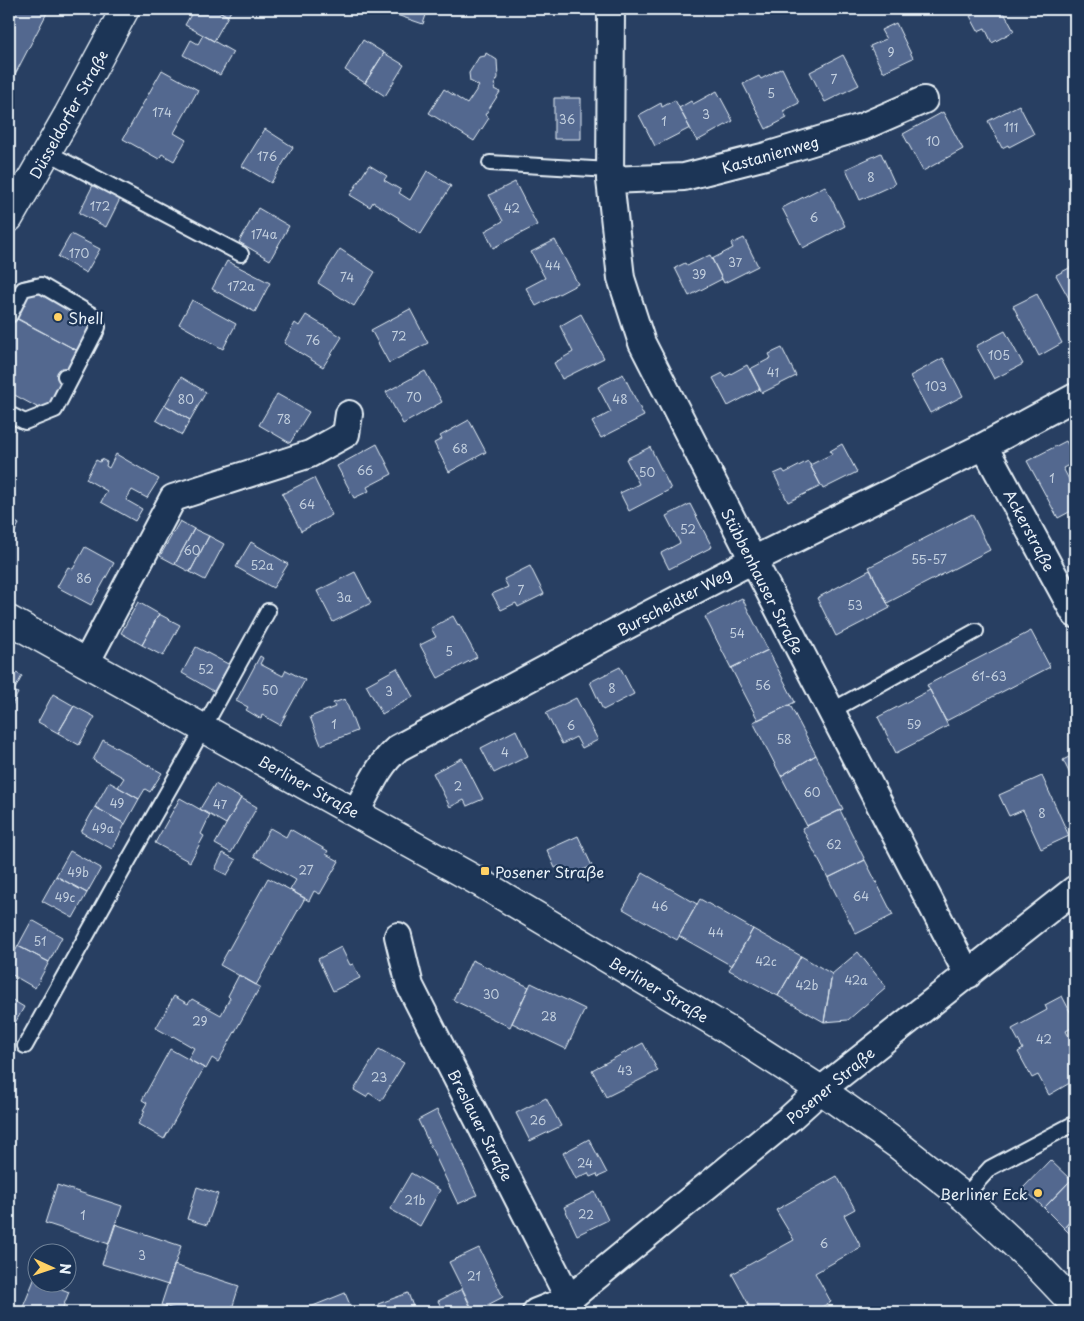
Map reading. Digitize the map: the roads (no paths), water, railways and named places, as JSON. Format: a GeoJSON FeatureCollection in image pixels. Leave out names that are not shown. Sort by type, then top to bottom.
{"type":"FeatureCollection","features":[{"type":"Feature","properties":{"kind":"main road","name":"Düsseldorfer Straße"},"geometry":{"type":"LineString","coordinates":[[9,218],[68,115],[125,9]]}},
{"type":"Feature","properties":{"kind":"main road","name":"Berliner Straße"},"geometry":{"type":"LineString","coordinates":[[9,620],[481,882],[726,1029],[822,1090],[897,1144],[964,1197],[1036,1264],[1075,1305]]}},
{"type":"Feature","properties":{"kind":"street","name":"Stübbenhauser Straße"},"geometry":{"type":"LineString","coordinates":[[611,9],[610,175],[621,278],[642,343],[752,560],[968,974]]}},
{"type":"Feature","properties":{"kind":"street","name":"Kastanienweg"},"geometry":{"type":"LineString","coordinates":[[610,175],[684,177],[862,127],[924,100]]}},
{"type":"Feature","properties":{"kind":"street","name":"Burscheidter Weg"},"geometry":{"type":"LineString","coordinates":[[356,812],[380,768],[398,748],[752,560],[984,446],[1075,397]]}},
{"type":"Feature","properties":{"kind":"street"},"geometry":{"type":"LineString","coordinates":[[86,663],[173,498],[310,454],[346,434],[349,414]]}},
{"type":"Feature","properties":{"kind":"street","name":"Ackerstraße"},"geometry":{"type":"LineString","coordinates":[[984,446],[1075,614]]}},
{"type":"Feature","properties":{"kind":"street","name":"Posener Straße"},"geometry":{"type":"LineString","coordinates":[[536,1312],[570,1306],[822,1090],[1075,890]]}},
{"type":"Feature","properties":{"kind":"street","name":"Breslauer Straße"},"geometry":{"type":"LineString","coordinates":[[398,936],[410,986],[570,1306]]}},
{"type":"Feature","properties":{"kind":"lane"},"geometry":{"type":"LineString","coordinates":[[47,152],[241,254]]}},
{"type":"Feature","properties":{"kind":"lane"},"geometry":{"type":"LineString","coordinates":[[490,163],[610,175]]}},
{"type":"Feature","properties":{"kind":"lane"},"geometry":{"type":"LineString","coordinates":[[9,414],[25,422],[55,410],[68,377],[98,327],[94,316],[40,285],[23,289],[14,308]]}},
{"type":"Feature","properties":{"kind":"lane"},"geometry":{"type":"LineString","coordinates":[[25,1046],[268,611]]}},
{"type":"Feature","properties":{"kind":"lane"},"geometry":{"type":"LineString","coordinates":[[831,711],[976,630]]}},
{"type":"Feature","properties":{"kind":"lane"},"geometry":{"type":"LineString","coordinates":[[964,1197],[990,1168],[1075,1123]]}},
{"type":"Feature","properties":{"kind":"place","name":"Shell"},"geometry":{"type":"Point","coordinates":[58,317]}},
{"type":"Feature","properties":{"kind":"place","name":"Posener Straße"},"geometry":{"type":"Point","coordinates":[485,871]}},
{"type":"Feature","properties":{"kind":"place","name":"Berliner Eck"},"geometry":{"type":"Point","coordinates":[1038,1193]}}]}
